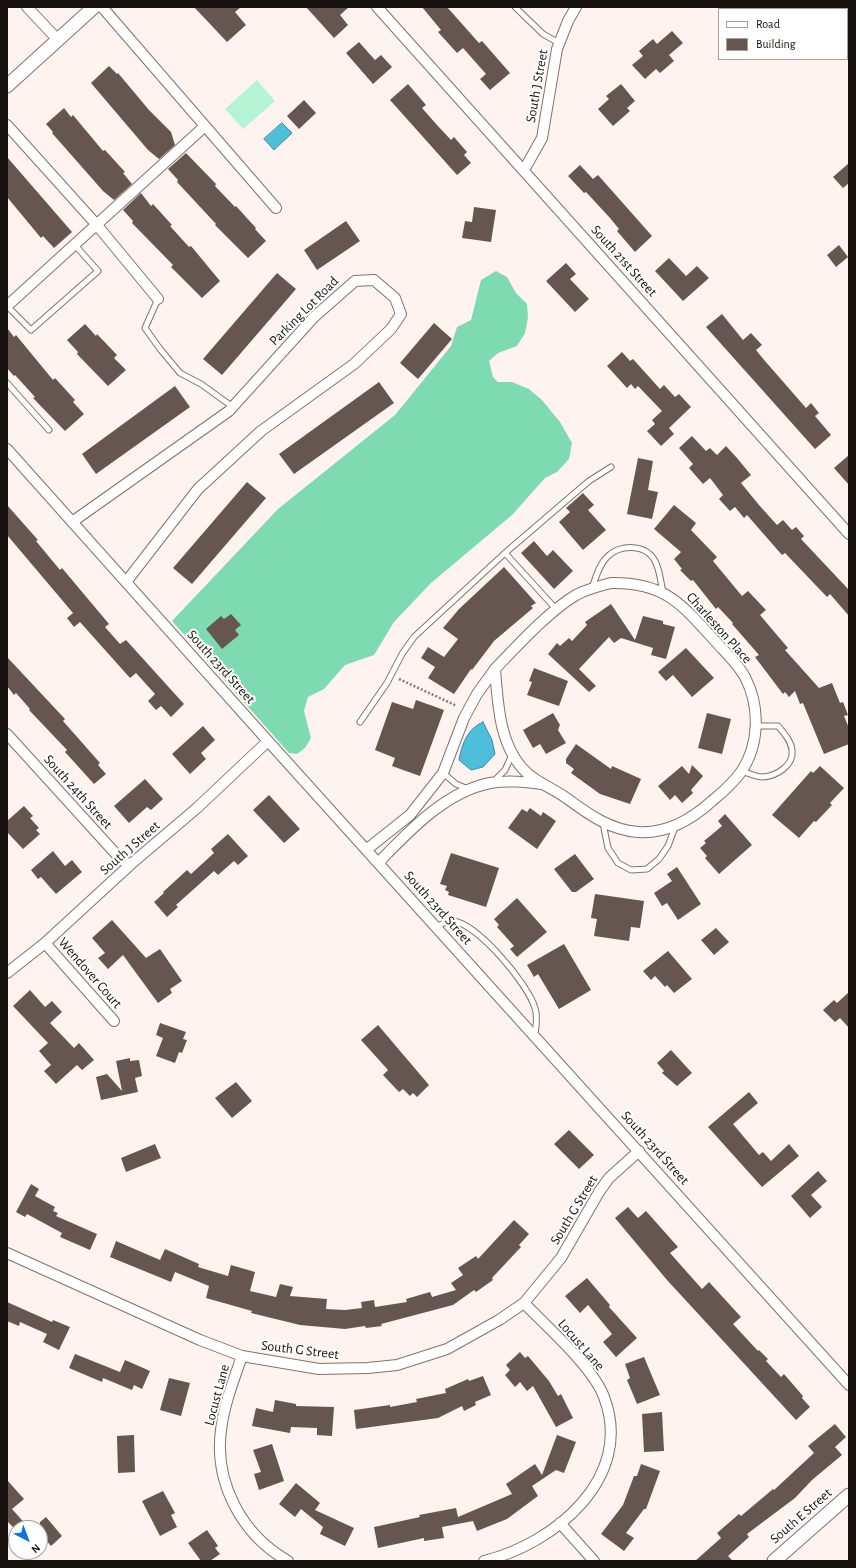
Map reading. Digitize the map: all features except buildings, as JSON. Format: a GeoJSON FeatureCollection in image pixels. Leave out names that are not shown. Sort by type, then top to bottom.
{"type":"FeatureCollection","features":[{"type":"Feature","properties":{"kind":"street"},"geometry":{"type":"LineString","coordinates":[[27,7],[58,40]]}},
{"type":"Feature","properties":{"kind":"street"},"geometry":{"type":"LineString","coordinates":[[7,86],[94,7]]}},
{"type":"Feature","properties":{"kind":"street"},"geometry":{"type":"LineString","coordinates":[[102,7],[276,208]]}},
{"type":"Feature","properties":{"kind":"street","name":"South 21st Street"},"geometry":{"type":"LineString","coordinates":[[377,7],[849,534]]}},
{"type":"Feature","properties":{"kind":"street","name":"South J Street"},"geometry":{"type":"LineString","coordinates":[[524,170],[542,138],[559,43],[568,21],[576,7]]}},
{"type":"Feature","properties":{"kind":"street"},"geometry":{"type":"LineString","coordinates":[[7,125],[96,224],[158,299]]}},
{"type":"Feature","properties":{"kind":"street"},"geometry":{"type":"LineString","coordinates":[[7,306],[205,126]]}},
{"type":"Feature","properties":{"kind":"street","name":"Parking Lot Road"},"geometry":{"type":"LineString","coordinates":[[72,522],[232,407],[314,317],[355,281],[374,280],[395,298],[401,314],[391,329],[354,364],[261,431],[198,490],[126,582]]}},
{"type":"Feature","properties":{"kind":"street","name":"South 23rd Street"},"geometry":{"type":"LineString","coordinates":[[7,448],[268,741],[849,1385]]}},
{"type":"Feature","properties":{"kind":"street","name":"Charleston Place"},"geometry":{"type":"LineString","coordinates":[[366,850],[410,815],[443,773],[464,718],[477,694],[495,669],[519,644],[557,610],[576,596],[592,588],[611,583],[629,583],[647,586],[663,593],[686,609],[733,660],[752,693],[756,726],[753,743],[741,771],[729,787],[703,809],[675,826],[657,831],[638,832],[620,829],[603,823],[543,784],[527,772],[512,755],[504,736],[499,711],[495,669]]}},
{"type":"Feature","properties":{"kind":"street","name":"South 24th Street"},"geometry":{"type":"LineString","coordinates":[[7,734],[116,854],[126,863],[131,864]]}},
{"type":"Feature","properties":{"kind":"street","name":"South J Street"},"geometry":{"type":"LineString","coordinates":[[7,973],[45,943],[131,864],[139,859],[202,804],[268,741]]}},
{"type":"Feature","properties":{"kind":"street","name":"Charleston Place"},"geometry":{"type":"LineString","coordinates":[[378,863],[399,842],[448,800],[468,789],[491,783],[515,781],[543,784]]}},
{"type":"Feature","properties":{"kind":"street","name":"Wendover Court"},"geometry":{"type":"LineString","coordinates":[[45,943],[114,1021]]}},
{"type":"Feature","properties":{"kind":"street","name":"South G Street"},"geometry":{"type":"LineString","coordinates":[[7,1253],[187,1334],[242,1356],[319,1368],[362,1368],[397,1365],[447,1349],[499,1320],[524,1303],[560,1258],[599,1192],[609,1178],[639,1151]]}},
{"type":"Feature","properties":{"kind":"street","name":"Locust Lane"},"geometry":{"type":"LineString","coordinates":[[484,1561],[522,1547],[560,1523],[577,1509],[592,1492],[605,1468],[610,1444],[607,1408],[604,1397],[589,1372],[524,1303]]}},
{"type":"Feature","properties":{"kind":"street","name":"Locust Lane"},"geometry":{"type":"LineString","coordinates":[[242,1356],[221,1429],[222,1472],[229,1493],[242,1519],[257,1538],[288,1561]]}},
{"type":"Feature","properties":{"kind":"street","name":"South E Street"},"geometry":{"type":"LineString","coordinates":[[774,1561],[849,1495]]}},
{"type":"Feature","properties":{"kind":"street"},"geometry":{"type":"LineString","coordinates":[[560,1523],[594,1561]]}},
{"type":"Feature","properties":{"kind":"lane"},"geometry":{"type":"LineString","coordinates":[[515,7],[543,34],[559,43]]}},
{"type":"Feature","properties":{"kind":"lane"},"geometry":{"type":"LineString","coordinates":[[7,306],[31,330],[98,271],[74,244]]}},
{"type":"Feature","properties":{"kind":"lane"},"geometry":{"type":"LineString","coordinates":[[158,299],[145,328],[180,373],[201,384],[232,407]]}},
{"type":"Feature","properties":{"kind":"lane"},"geometry":{"type":"LineString","coordinates":[[7,383],[49,430]]}},
{"type":"Feature","properties":{"kind":"lane"},"geometry":{"type":"LineString","coordinates":[[360,722],[391,676],[402,654],[414,637],[506,553],[589,481],[611,467]]}},
{"type":"Feature","properties":{"kind":"lane"},"geometry":{"type":"LineString","coordinates":[[592,588],[598,571],[606,558],[617,550],[633,547],[647,551],[656,562],[663,593]]}},
{"type":"Feature","properties":{"kind":"lane"},"geometry":{"type":"LineString","coordinates":[[506,553],[557,610]]}},
{"type":"Feature","properties":{"kind":"lane"},"geometry":{"type":"LineString","coordinates":[[741,771],[761,777],[776,774],[789,763],[792,751],[787,736],[778,726],[756,726]]}},
{"type":"Feature","properties":{"kind":"lane"},"geometry":{"type":"LineString","coordinates":[[491,783],[505,770],[512,755]]}},
{"type":"Feature","properties":{"kind":"lane"},"geometry":{"type":"LineString","coordinates":[[443,773],[456,784],[468,789]]}},
{"type":"Feature","properties":{"kind":"lane"},"geometry":{"type":"LineString","coordinates":[[603,823],[608,848],[618,863],[631,870],[647,868],[659,859],[668,846],[675,826]]}},
{"type":"Feature","properties":{"kind":"lane"},"geometry":{"type":"LineString","coordinates":[[436,927],[446,921],[453,921],[469,926],[482,936],[507,964],[535,1007],[538,1019],[534,1035]]}},
{"type":"Feature","properties":{"kind":"path"},"geometry":{"type":"LineString","coordinates":[[391,676],[456,706]]}},
{"type":"Feature","properties":{"kind":"green space"},"geometry":{"type":"Polygon","coordinates":[[[257,80],[275,101],[243,129],[225,109],[257,80]]]}},
{"type":"Feature","properties":{"kind":"green space"},"geometry":{"type":"Polygon","coordinates":[[[496,271],[507,277],[516,293],[527,304],[528,318],[525,333],[517,346],[498,353],[489,361],[493,377],[498,382],[512,382],[529,389],[542,400],[560,422],[572,443],[569,459],[557,472],[545,478],[512,515],[431,583],[394,622],[374,655],[345,665],[324,689],[308,697],[304,711],[311,738],[305,748],[297,754],[289,753],[172,621],[278,509],[395,415],[451,346],[457,327],[471,320],[481,280],[496,271]]]}},
{"type":"Feature","properties":{"kind":"water"},"geometry":{"type":"Polygon","coordinates":[[[282,123],[292,133],[274,150],[264,139],[282,123]]]}},
{"type":"Feature","properties":{"kind":"water"},"geometry":{"type":"Polygon","coordinates":[[[483,722],[492,740],[495,754],[483,767],[471,770],[459,760],[460,754],[469,733],[477,725],[483,722]]]}}]}
